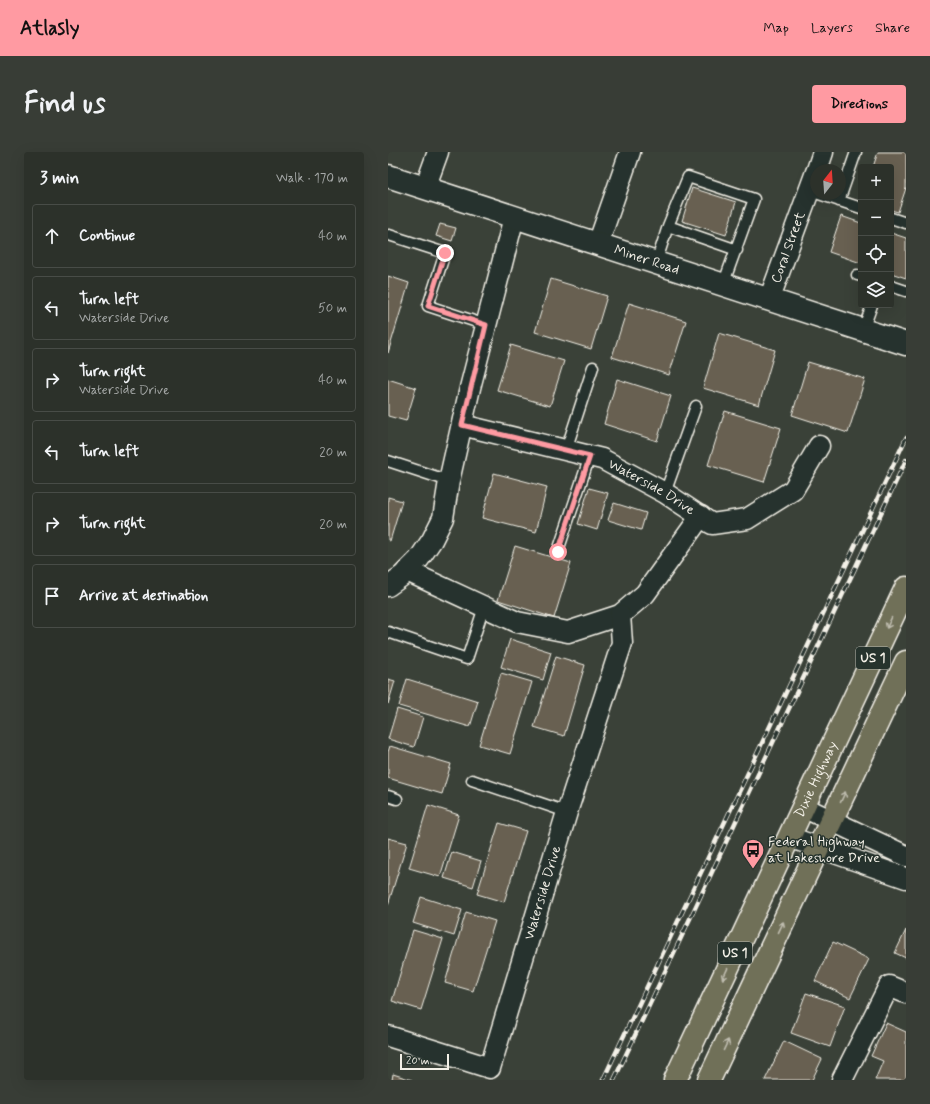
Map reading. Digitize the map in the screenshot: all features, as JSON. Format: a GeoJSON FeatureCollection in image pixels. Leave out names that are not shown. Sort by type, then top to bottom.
{"type":"FeatureCollection","features":[{"type":"Feature","properties":{"kind":"main road","name":"Dixie Highway"},"geometry":{"type":"LineString","coordinates":[[675,1080],[906,588]]}},
{"type":"Feature","properties":{"kind":"main road","name":"US 1"},"geometry":{"type":"LineString","coordinates":[[709,1080],[906,662]]}},
{"type":"Feature","properties":{"kind":"street"},"geometry":{"type":"LineString","coordinates":[[425,188],[438,152]]}},
{"type":"Feature","properties":{"kind":"street"},"geometry":{"type":"LineString","coordinates":[[598,244],[630,152]]}},
{"type":"Feature","properties":{"kind":"street","name":"Coral Street"},"geometry":{"type":"LineString","coordinates":[[819,164],[823,152]]}},
{"type":"Feature","properties":{"kind":"street","name":"Miner Road"},"geometry":{"type":"LineString","coordinates":[[388,176],[906,344]]}},
{"type":"Feature","properties":{"kind":"street","name":"Coral Street"},"geometry":{"type":"LineString","coordinates":[[769,300],[812,200]]}},
{"type":"Feature","properties":{"kind":"street"},"geometry":{"type":"LineString","coordinates":[[388,586],[419,559],[443,518],[449,481],[462,425],[514,217]]}},
{"type":"Feature","properties":{"kind":"street","name":"Waterside Drive"},"geometry":{"type":"LineString","coordinates":[[462,425],[602,459],[665,493],[712,524],[747,520],[793,490],[819,446]]}},
{"type":"Feature","properties":{"kind":"street","name":"Waterside Drive"},"geometry":{"type":"LineString","coordinates":[[407,571],[517,622],[568,632],[620,615],[644,594],[701,516]]}},
{"type":"Feature","properties":{"kind":"street","name":"Waterside Drive"},"geometry":{"type":"LineString","coordinates":[[388,1036],[490,1068],[567,812],[622,642],[620,615]]}},
{"type":"Feature","properties":{"kind":"street"},"geometry":{"type":"LineString","coordinates":[[803,807],[906,856]]}},
{"type":"Feature","properties":{"kind":"street"},"geometry":{"type":"LineString","coordinates":[[789,837],[906,878]]}},
{"type":"Feature","properties":{"kind":"street"},"geometry":{"type":"LineString","coordinates":[[842,1080],[889,986],[906,993]]}},
{"type":"Feature","properties":{"kind":"lane"},"geometry":{"type":"LineString","coordinates":[[839,201],[856,152]]}},
{"type":"Feature","properties":{"kind":"lane"},"geometry":{"type":"LineString","coordinates":[[656,263],[668,226],[688,177],[754,199],[737,250],[723,285]]}},
{"type":"Feature","properties":{"kind":"lane"},"geometry":{"type":"LineString","coordinates":[[836,200],[858,207]]}},
{"type":"Feature","properties":{"kind":"lane"},"geometry":{"type":"LineString","coordinates":[[894,219],[906,223]]}},
{"type":"Feature","properties":{"kind":"lane"},"geometry":{"type":"LineString","coordinates":[[668,226],[737,250]]}},
{"type":"Feature","properties":{"kind":"lane"},"geometry":{"type":"LineString","coordinates":[[389,235],[445,253],[428,306],[486,325]]}},
{"type":"Feature","properties":{"kind":"lane"},"geometry":{"type":"LineString","coordinates":[[894,287],[906,291]]}},
{"type":"Feature","properties":{"kind":"lane"},"geometry":{"type":"LineString","coordinates":[[863,330],[871,308]]}},
{"type":"Feature","properties":{"kind":"lane"},"geometry":{"type":"LineString","coordinates":[[566,450],[593,367]]}},
{"type":"Feature","properties":{"kind":"lane"},"geometry":{"type":"LineString","coordinates":[[665,493],[696,406]]}},
{"type":"Feature","properties":{"kind":"lane"},"geometry":{"type":"LineString","coordinates":[[558,552],[590,456]]}},
{"type":"Feature","properties":{"kind":"lane"},"geometry":{"type":"LineString","coordinates":[[388,461],[449,481]]}},
{"type":"Feature","properties":{"kind":"lane"},"geometry":{"type":"LineString","coordinates":[[388,632],[467,658],[484,607]]}},
{"type":"Feature","properties":{"kind":"lane"},"geometry":{"type":"LineString","coordinates":[[472,780],[567,812]]}},
{"type":"Feature","properties":{"kind":"building"},"geometry":{"type":"Polygon","coordinates":[[[878,152],[906,152],[906,188],[898,212],[894,211],[894,164],[874,164],[878,152]]]}},
{"type":"Feature","properties":{"kind":"building"},"geometry":{"type":"Polygon","coordinates":[[[692,188],[736,202],[726,235],[682,221],[692,188]]]}},
{"type":"Feature","properties":{"kind":"building"},"geometry":{"type":"Polygon","coordinates":[[[841,216],[858,222],[858,262],[829,252],[841,216]]]}},
{"type":"Feature","properties":{"kind":"building"},"geometry":{"type":"Polygon","coordinates":[[[440,224],[456,228],[452,241],[436,236],[440,224]]]}},
{"type":"Feature","properties":{"kind":"building"},"geometry":{"type":"Polygon","coordinates":[[[894,234],[906,238],[906,278],[894,274],[894,234]]]}},
{"type":"Feature","properties":{"kind":"building"},"geometry":{"type":"Polygon","coordinates":[[[388,276],[409,283],[388,353],[388,276]]]}},
{"type":"Feature","properties":{"kind":"building"},"geometry":{"type":"Polygon","coordinates":[[[551,279],[607,296],[591,349],[535,332],[551,279]]]}},
{"type":"Feature","properties":{"kind":"building"},"geometry":{"type":"Polygon","coordinates":[[[629,303],[686,321],[669,375],[612,357],[629,303]]]}},
{"type":"Feature","properties":{"kind":"building"},"geometry":{"type":"Polygon","coordinates":[[[719,333],[775,350],[759,405],[703,388],[719,333]]]}},
{"type":"Feature","properties":{"kind":"building"},"geometry":{"type":"Polygon","coordinates":[[[511,345],[564,361],[550,406],[497,390],[511,345]]]}},
{"type":"Feature","properties":{"kind":"building"},"geometry":{"type":"Polygon","coordinates":[[[808,362],[865,379],[848,433],[792,415],[808,362]]]}},
{"type":"Feature","properties":{"kind":"building"},"geometry":{"type":"Polygon","coordinates":[[[388,379],[416,388],[406,421],[388,416],[388,379]]]}},
{"type":"Feature","properties":{"kind":"building"},"geometry":{"type":"Polygon","coordinates":[[[617,379],[671,396],[657,441],[604,424],[617,379]]]}},
{"type":"Feature","properties":{"kind":"building"},"geometry":{"type":"Polygon","coordinates":[[[725,411],[781,428],[764,482],[708,465],[725,411]]]}},
{"type":"Feature","properties":{"kind":"building"},"geometry":{"type":"Polygon","coordinates":[[[494,473],[547,487],[536,532],[482,518],[494,473]]]}},
{"type":"Feature","properties":{"kind":"building"},"geometry":{"type":"Polygon","coordinates":[[[589,488],[608,493],[597,530],[578,524],[589,488]]]}},
{"type":"Feature","properties":{"kind":"building"},"geometry":{"type":"Polygon","coordinates":[[[388,497],[402,501],[390,541],[388,540],[388,497]]]}},
{"type":"Feature","properties":{"kind":"building"},"geometry":{"type":"Polygon","coordinates":[[[614,503],[646,513],[641,530],[608,520],[614,503]]]}},
{"type":"Feature","properties":{"kind":"building"},"geometry":{"type":"Polygon","coordinates":[[[515,546],[571,563],[554,618],[498,600],[515,546]]]}},
{"type":"Feature","properties":{"kind":"building"},"geometry":{"type":"Polygon","coordinates":[[[510,639],[551,652],[543,680],[501,667],[510,639]]]}},
{"type":"Feature","properties":{"kind":"building"},"geometry":{"type":"Polygon","coordinates":[[[556,656],[585,665],[564,736],[534,727],[556,656]]]}},
{"type":"Feature","properties":{"kind":"building"},"geometry":{"type":"Polygon","coordinates":[[[501,673],[532,682],[510,754],[479,745],[501,673]]]}},
{"type":"Feature","properties":{"kind":"building"},"geometry":{"type":"Polygon","coordinates":[[[388,679],[395,681],[388,704],[388,679]]]}},
{"type":"Feature","properties":{"kind":"building"},"geometry":{"type":"Polygon","coordinates":[[[407,679],[478,701],[470,727],[399,706],[407,679]]]}},
{"type":"Feature","properties":{"kind":"building"},"geometry":{"type":"Polygon","coordinates":[[[397,709],[423,717],[414,747],[388,739],[397,709]]]}},
{"type":"Feature","properties":{"kind":"building"},"geometry":{"type":"Polygon","coordinates":[[[390,746],[451,764],[442,794],[388,778],[388,752],[390,746]]]}},
{"type":"Feature","properties":{"kind":"building"},"geometry":{"type":"Polygon","coordinates":[[[428,805],[459,815],[440,877],[409,868],[428,805]]]}},
{"type":"Feature","properties":{"kind":"building"},"geometry":{"type":"Polygon","coordinates":[[[499,823],[526,831],[504,902],[477,894],[499,823]]]}},
{"type":"Feature","properties":{"kind":"building"},"geometry":{"type":"Polygon","coordinates":[[[388,838],[407,843],[388,905],[388,838]]]}},
{"type":"Feature","properties":{"kind":"building"},"geometry":{"type":"Polygon","coordinates":[[[452,852],[481,861],[473,887],[444,878],[452,852]]]}},
{"type":"Feature","properties":{"kind":"building"},"geometry":{"type":"Polygon","coordinates":[[[421,897],[462,910],[454,936],[413,923],[421,897]]]}},
{"type":"Feature","properties":{"kind":"building"},"geometry":{"type":"Polygon","coordinates":[[[466,912],[495,921],[473,991],[445,983],[466,912]]]}},
{"type":"Feature","properties":{"kind":"building"},"geometry":{"type":"Polygon","coordinates":[[[413,930],[443,939],[421,1010],[392,1001],[413,930]]]}},
{"type":"Feature","properties":{"kind":"building"},"geometry":{"type":"Polygon","coordinates":[[[906,930],[906,958],[895,953],[906,930]]]}},
{"type":"Feature","properties":{"kind":"building"},"geometry":{"type":"Polygon","coordinates":[[[833,942],[869,959],[850,998],[815,981],[833,942]]]}},
{"type":"Feature","properties":{"kind":"building"},"geometry":{"type":"Polygon","coordinates":[[[806,993],[845,1006],[830,1047],[791,1033],[806,993]]]}},
{"type":"Feature","properties":{"kind":"building"},"geometry":{"type":"Polygon","coordinates":[[[886,1023],[906,1032],[906,1080],[875,1080],[883,1061],[871,1056],[886,1023]]]}},
{"type":"Feature","properties":{"kind":"building"},"geometry":{"type":"Polygon","coordinates":[[[784,1041],[822,1059],[812,1080],[765,1080],[784,1041]]]}},
{"type":"Feature","properties":{"kind":"building"},"geometry":{"type":"Polygon","coordinates":[[[393,1074],[412,1080],[392,1080],[393,1074]]]}},
{"type":"Feature","properties":{"kind":"railway"},"geometry":{"type":"LineString","coordinates":[[603,1080],[906,438]]}},
{"type":"Feature","properties":{"kind":"railway"},"geometry":{"type":"LineString","coordinates":[[614,1080],[906,460]]}},
{"type":"Feature","properties":{"kind":"place","name":"Federal Highway at Lakeshore Drive"},"geometry":{"type":"Point","coordinates":[753,870]}},
{"type":"Feature","properties":{"kind":"route"},"geometry":{"type":"LineString","coordinates":[[445,253],[428,306],[486,325],[462,425],[590,456],[558,552]]}}]}
